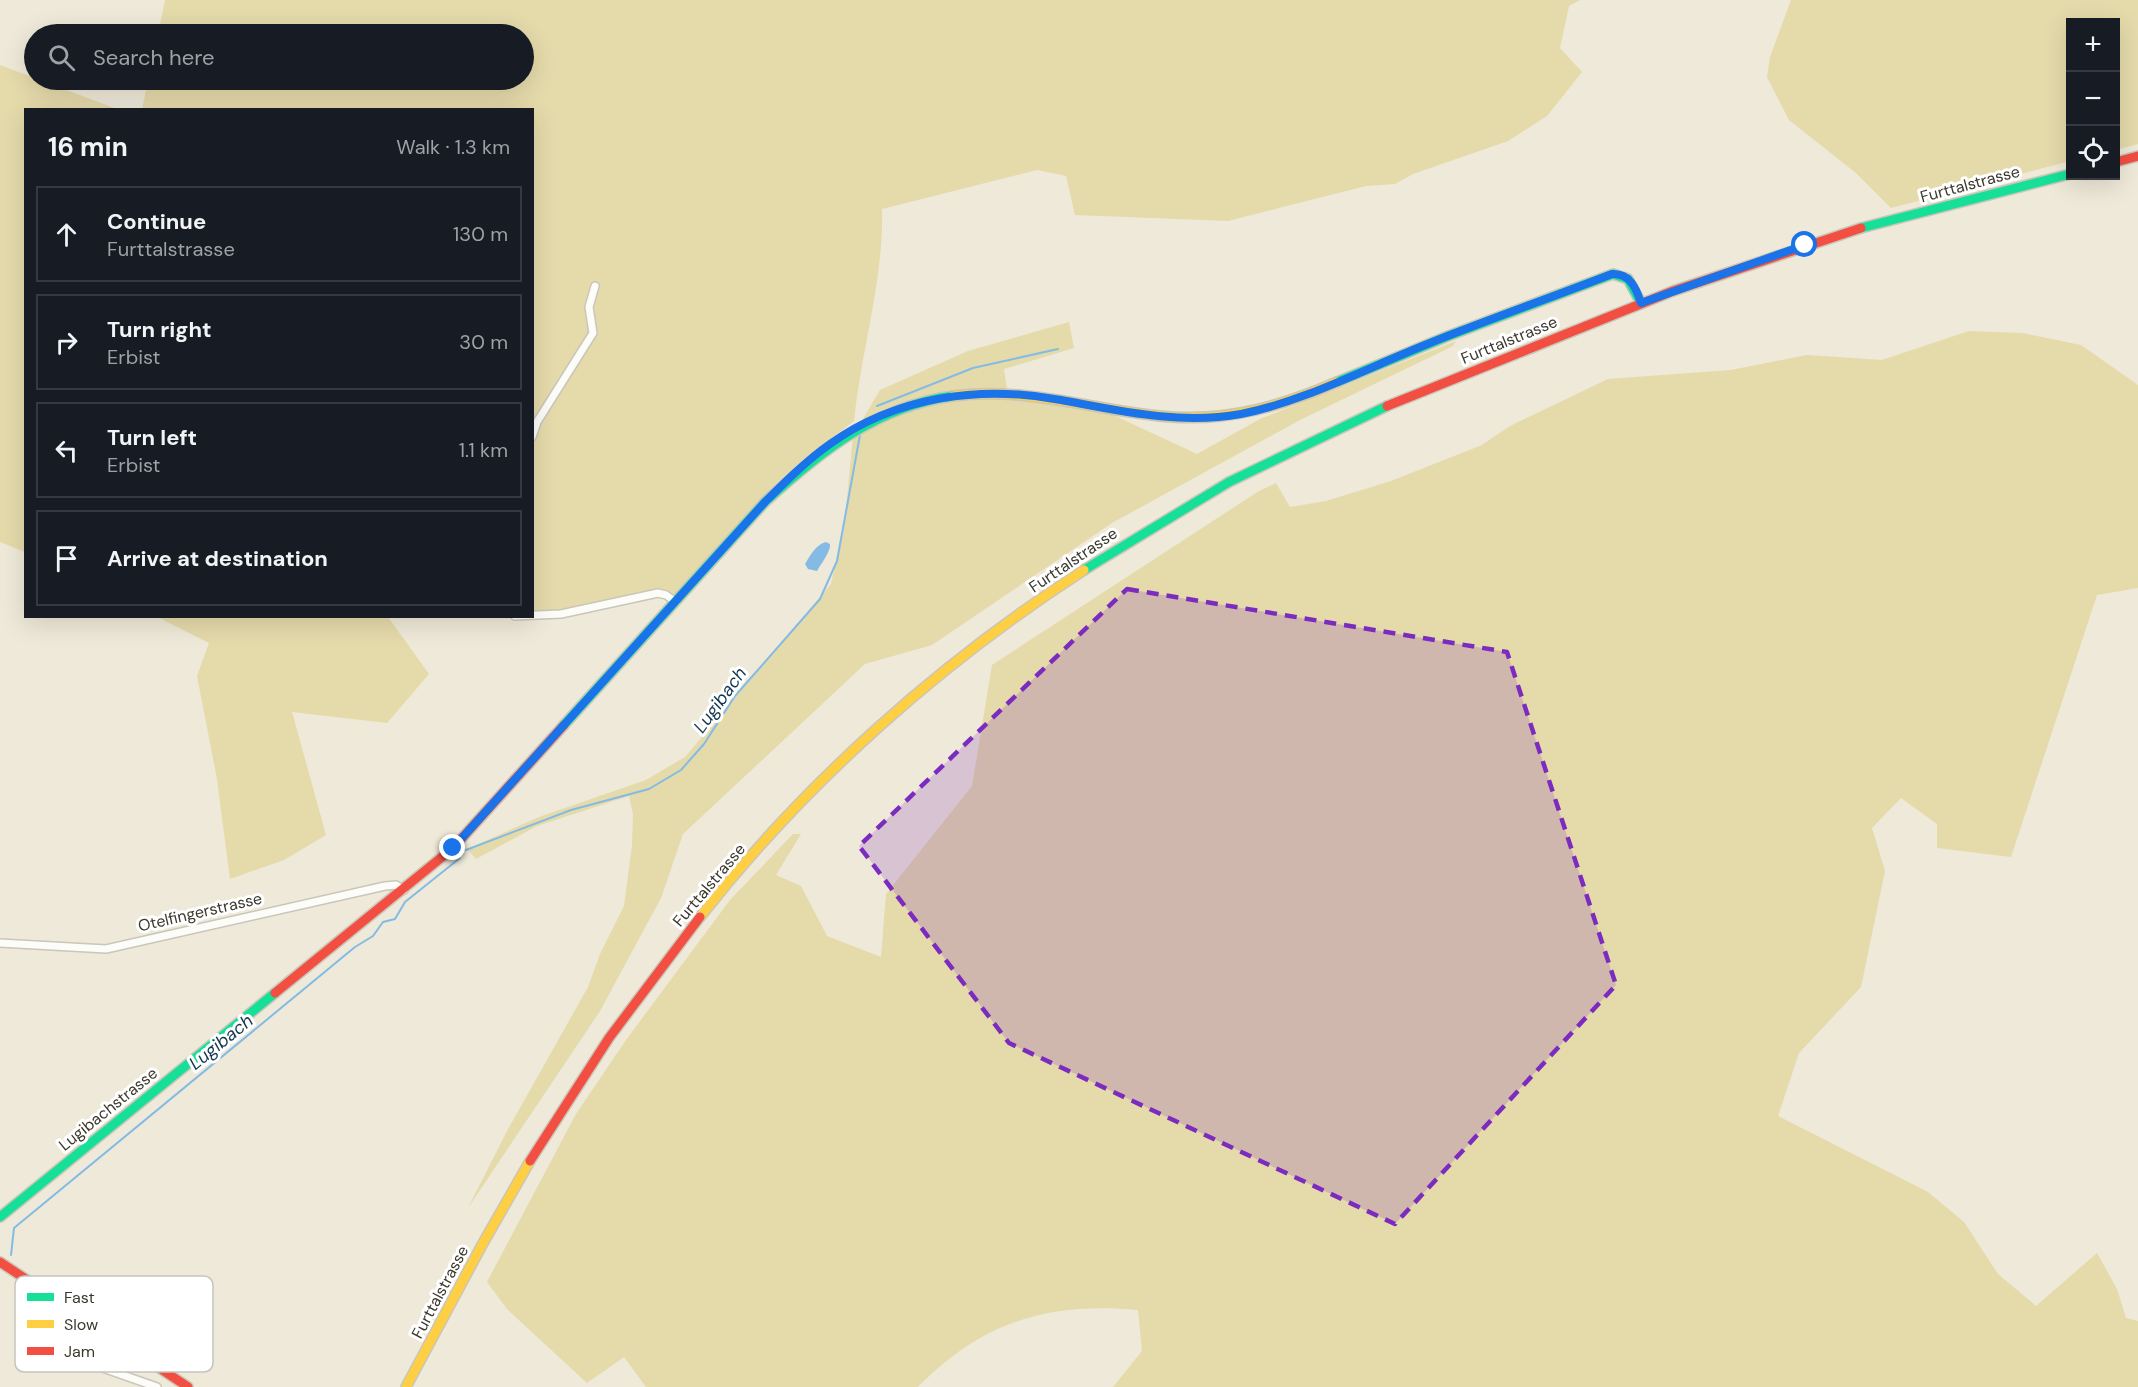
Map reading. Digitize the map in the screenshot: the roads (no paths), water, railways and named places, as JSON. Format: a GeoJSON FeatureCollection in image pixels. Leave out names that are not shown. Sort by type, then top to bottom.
{"type":"FeatureCollection","features":[{"type":"Feature","properties":{"kind":"main road"},"geometry":{"type":"LineString","coordinates":[[2120,161],[2138,156]]}},
{"type":"Feature","properties":{"kind":"main road","name":"Furttalstrasse"},"geometry":{"type":"LineString","coordinates":[[406,1387],[507,1199],[581,1080],[708,907],[774,832],[868,737],[960,658],[1055,589],[1189,503],[1330,433],[1449,380],[1641,303],[1805,245],[2066,175]]}},
{"type":"Feature","properties":{"kind":"main road","name":"Lugibachstrasse"},"geometry":{"type":"LineString","coordinates":[[0,1217],[453,848],[765,502],[801,466],[846,433],[894,411],[947,397],[978,393],[1011,393],[1057,399],[1177,419],[1215,418],[1242,413],[1317,390],[1426,344],[1612,274],[1621,274],[1633,284],[1641,303]]}},
{"type":"Feature","properties":{"kind":"main road"},"geometry":{"type":"LineString","coordinates":[[0,1262],[21,1276]]}},
{"type":"Feature","properties":{"kind":"main road"},"geometry":{"type":"LineString","coordinates":[[165,1372],[188,1387]]}},
{"type":"Feature","properties":{"kind":"street"},"geometry":{"type":"LineString","coordinates":[[534,431],[537,422],[593,333],[589,307],[595,286]]}},
{"type":"Feature","properties":{"kind":"street"},"geometry":{"type":"LineString","coordinates":[[534,615],[561,614],[658,593],[666,595],[675,602]]}},
{"type":"Feature","properties":{"kind":"street","name":"Otelfingerstrasse"},"geometry":{"type":"LineString","coordinates":[[0,943],[106,949],[385,886],[396,885],[404,890]]}},
{"type":"Feature","properties":{"kind":"street"},"geometry":{"type":"LineString","coordinates":[[114,1372],[157,1387]]}},
{"type":"Feature","properties":{"kind":"water"},"geometry":{"type":"Polygon","coordinates":[[[826,542],[830,544],[829,550],[817,571],[808,569],[805,564],[811,554],[819,545],[826,542]]]}},
{"type":"Feature","properties":{"kind":"waterway","name":"Lugibach"},"geometry":{"type":"LineString","coordinates":[[877,406],[973,368],[1058,349]]}},
{"type":"Feature","properties":{"kind":"waterway","name":"Lugibach"},"geometry":{"type":"LineString","coordinates":[[466,850],[571,810],[649,789],[681,770],[704,744],[735,696],[820,599],[837,561],[860,435]]}},
{"type":"Feature","properties":{"kind":"waterway","name":"Lugibach"},"geometry":{"type":"LineString","coordinates":[[11,1255],[14,1228],[355,947],[373,936],[383,922],[395,919],[405,902],[460,858]]}}]}
